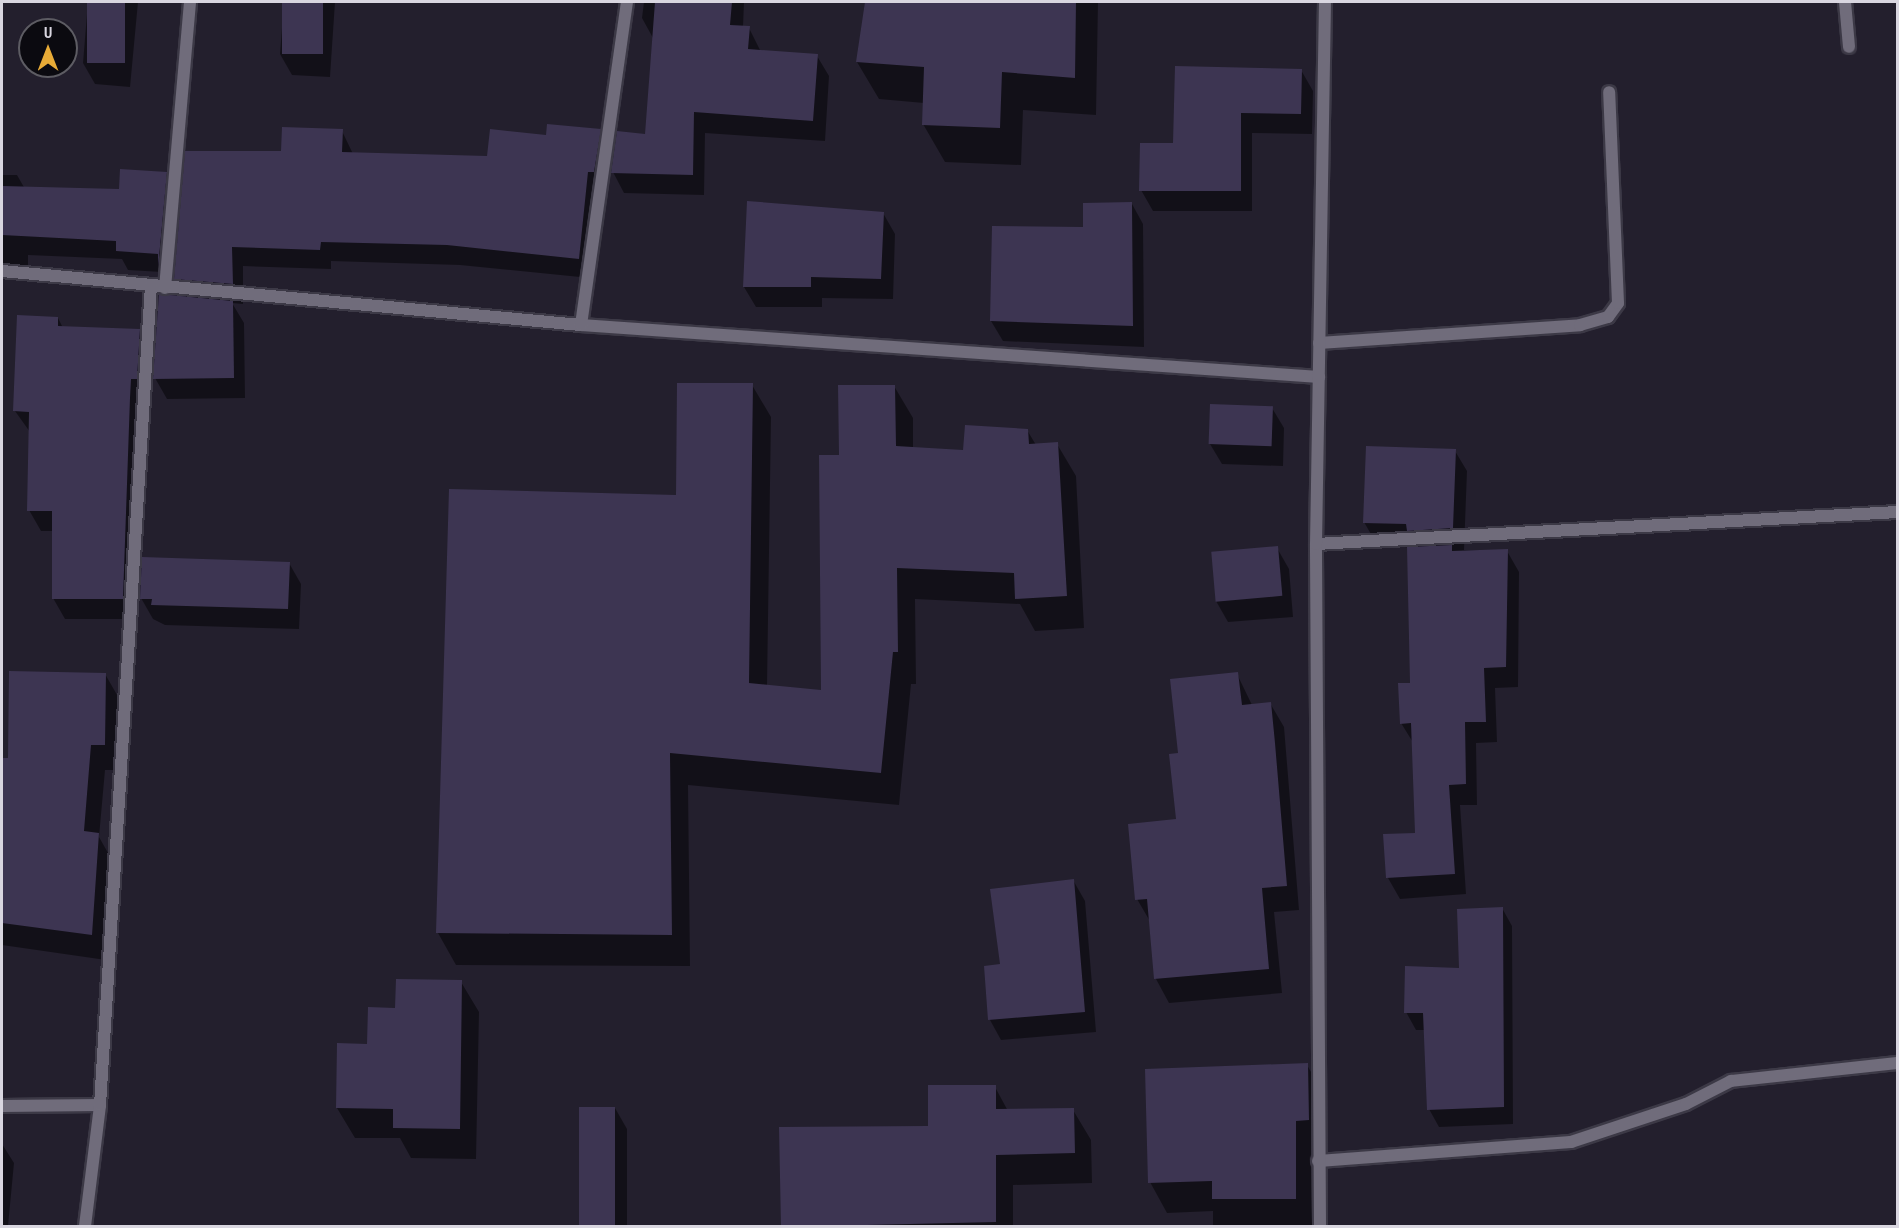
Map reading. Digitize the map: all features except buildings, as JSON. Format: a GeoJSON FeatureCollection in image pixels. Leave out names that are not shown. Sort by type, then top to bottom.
{"type":"FeatureCollection","features":[{"type":"Feature","properties":{"kind":"street"},"geometry":{"type":"LineString","coordinates":[[165,288],[190,2]]}},
{"type":"Feature","properties":{"kind":"street"},"geometry":{"type":"LineString","coordinates":[[581,325],[627,2]]}},
{"type":"Feature","properties":{"kind":"street"},"geometry":{"type":"LineString","coordinates":[[1320,1227],[1316,544],[1325,2]]}},
{"type":"Feature","properties":{"kind":"street"},"geometry":{"type":"LineString","coordinates":[[1845,2],[1849,47]]}},
{"type":"Feature","properties":{"kind":"street"},"geometry":{"type":"LineString","coordinates":[[1319,343],[1580,325],[1608,317],[1618,303],[1608,92]]}},
{"type":"Feature","properties":{"kind":"street"},"geometry":{"type":"LineString","coordinates":[[2,271],[581,325],[1319,377]]}},
{"type":"Feature","properties":{"kind":"street"},"geometry":{"type":"LineString","coordinates":[[85,1227],[100,1105],[151,286]]}},
{"type":"Feature","properties":{"kind":"street"},"geometry":{"type":"LineString","coordinates":[[1316,544],[1898,512]]}},
{"type":"Feature","properties":{"kind":"street"},"geometry":{"type":"LineString","coordinates":[[1318,1161],[1571,1142],[1686,1104],[1731,1081],[1898,1063]]}},
{"type":"Feature","properties":{"kind":"street"},"geometry":{"type":"LineString","coordinates":[[2,1106],[100,1105]]}}]}
